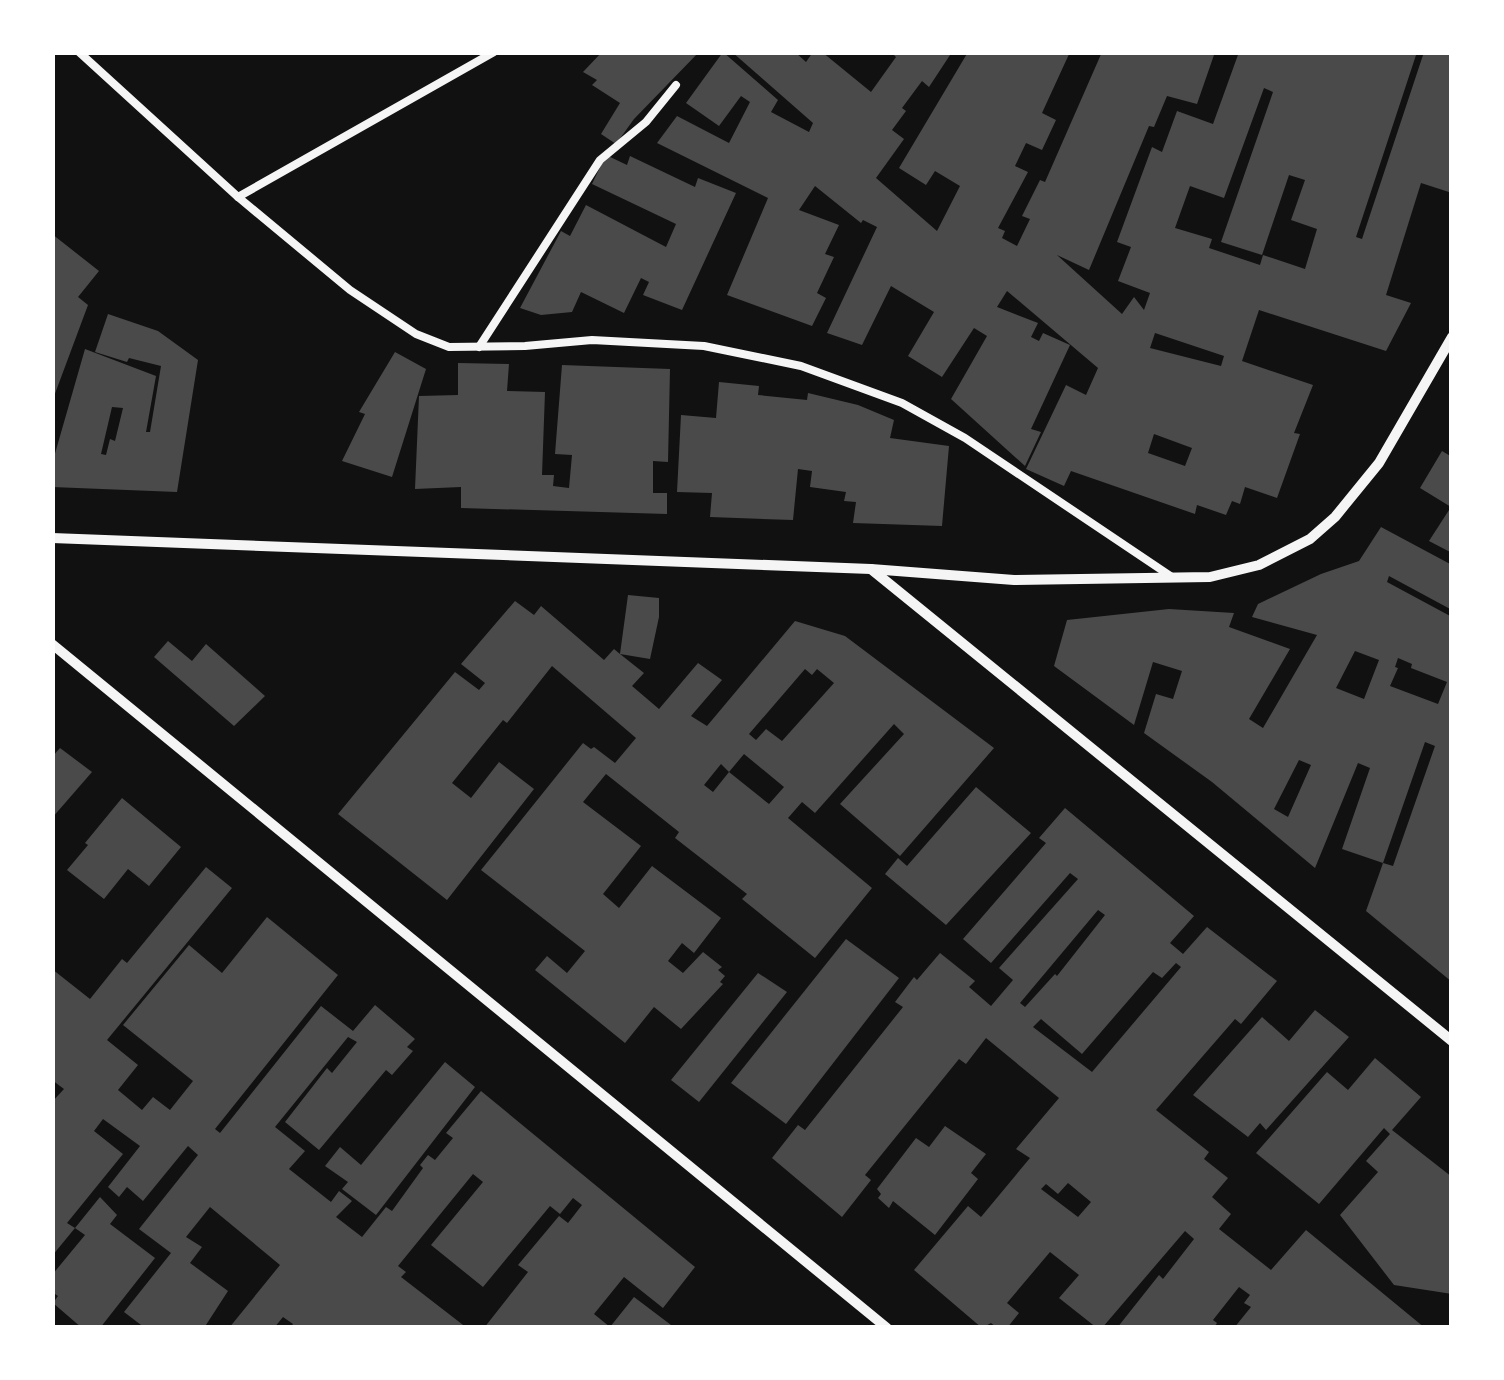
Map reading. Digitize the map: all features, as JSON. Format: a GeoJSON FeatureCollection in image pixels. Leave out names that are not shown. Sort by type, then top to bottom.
{"type":"FeatureCollection","features":[{"type":"Feature","properties":{"kind":"street"},"geometry":{"type":"LineString","coordinates":[[52,538],[871,568],[1014,580],[1210,577],[1259,566],[1310,539],[1335,518],[1379,463],[1452,337]]}},
{"type":"Feature","properties":{"kind":"street"},"geometry":{"type":"LineString","coordinates":[[871,568],[1452,1041]]}},
{"type":"Feature","properties":{"kind":"street"},"geometry":{"type":"LineString","coordinates":[[52,644],[887,1328]]}},
{"type":"Feature","properties":{"kind":"lane"},"geometry":{"type":"LineString","coordinates":[[79,52],[238,197],[350,290],[416,334],[449,347],[592,340],[704,346],[801,366],[902,403],[965,438],[1172,578]]}},
{"type":"Feature","properties":{"kind":"lane"},"geometry":{"type":"LineString","coordinates":[[238,197],[494,52]]}},
{"type":"Feature","properties":{"kind":"lane"},"geometry":{"type":"LineString","coordinates":[[480,347],[600,160],[646,122],[676,85]]}},
{"type":"Feature","properties":{"kind":"building"},"geometry":{"type":"Polygon","coordinates":[[[602,52],[699,52],[634,119],[616,144],[601,134],[620,103],[592,85],[597,80],[583,72],[602,52]]]}},
{"type":"Feature","properties":{"kind":"building"},"geometry":{"type":"Polygon","coordinates":[[[723,52],[778,100],[771,112],[809,132],[813,123],[732,52],[795,52],[806,62],[813,52],[822,52],[871,92],[896,57],[891,52],[952,52],[929,87],[922,81],[902,108],[906,111],[892,130],[904,139],[876,178],[937,231],[960,186],[935,171],[926,185],[899,168],[968,52],[1070,52],[1042,113],[1056,120],[1042,150],[1026,143],[1015,166],[1028,172],[998,228],[1005,231],[1002,238],[1017,246],[1030,219],[1022,216],[1040,180],[1045,182],[1102,52],[1215,52],[1197,104],[1167,96],[1154,127],[1149,126],[1089,270],[1057,255],[1122,314],[1134,297],[1144,310],[1150,293],[1118,281],[1131,247],[1117,242],[1152,147],[1162,152],[1177,111],[1213,124],[1239,52],[1417,52],[1356,237],[1362,239],[1424,52],[1452,52],[1452,193],[1421,183],[1386,295],[1411,303],[1386,351],[1259,310],[1242,361],[1313,385],[1294,433],[1300,434],[1277,498],[1245,487],[1240,504],[1232,501],[1226,515],[1197,505],[1195,514],[1071,471],[1064,486],[1026,469],[1066,385],[1086,395],[1098,368],[1007,291],[997,307],[1038,323],[1031,337],[1039,341],[1043,333],[1070,345],[1031,429],[1041,432],[1025,466],[951,399],[987,336],[974,328],[942,377],[908,356],[934,312],[891,286],[862,345],[827,333],[877,227],[863,220],[861,223],[815,186],[799,210],[839,225],[825,254],[834,257],[817,293],[826,298],[812,326],[727,295],[768,198],[657,143],[677,116],[729,143],[750,102],[741,96],[719,126],[686,103],[723,52]],[[1264,88],[1224,198],[1190,186],[1175,228],[1212,239],[1209,248],[1260,265],[1263,255],[1305,269],[1317,229],[1291,220],[1305,180],[1289,175],[1262,255],[1221,242],[1273,92],[1264,88]],[[1155,333],[1150,348],[1221,366],[1224,356],[1155,333]],[[1154,434],[1148,453],[1185,466],[1192,448],[1154,434]]]}},
{"type":"Feature","properties":{"kind":"building"},"geometry":{"type":"Polygon","coordinates":[[[606,155],[627,165],[630,156],[695,187],[698,178],[736,193],[682,310],[643,295],[649,282],[641,278],[624,313],[581,292],[572,312],[541,315],[520,308],[561,231],[570,236],[586,205],[666,247],[676,224],[592,184],[606,155]]]}},
{"type":"Feature","properties":{"kind":"building"},"geometry":{"type":"Polygon","coordinates":[[[52,234],[99,271],[78,297],[88,305],[53,399],[52,234]]]}},
{"type":"Feature","properties":{"kind":"building"},"geometry":{"type":"Polygon","coordinates":[[[108,314],[158,331],[198,360],[177,492],[52,487],[52,464],[85,349],[156,376],[146,432],[150,432],[161,366],[129,358],[127,362],[95,352],[108,314]],[[112,407],[101,454],[106,455],[110,439],[115,441],[123,408],[112,407]]]}},
{"type":"Feature","properties":{"kind":"building"},"geometry":{"type":"Polygon","coordinates":[[[395,352],[426,369],[392,477],[342,461],[365,414],[359,412],[395,352]]]}},
{"type":"Feature","properties":{"kind":"building"},"geometry":{"type":"Polygon","coordinates":[[[458,363],[509,364],[507,391],[545,392],[542,475],[554,475],[553,486],[569,488],[572,455],[555,454],[562,365],[670,369],[668,462],[653,461],[653,493],[667,493],[667,514],[461,508],[461,487],[415,489],[419,396],[458,395],[458,363]]]}},
{"type":"Feature","properties":{"kind":"building"},"geometry":{"type":"Polygon","coordinates":[[[719,382],[759,386],[758,395],[807,400],[808,393],[858,405],[894,420],[890,438],[949,446],[942,526],[853,523],[856,502],[844,501],[846,492],[810,487],[812,471],[798,469],[793,520],[710,517],[712,493],[677,492],[681,415],[716,418],[719,382]]]}},
{"type":"Feature","properties":{"kind":"building"},"geometry":{"type":"Polygon","coordinates":[[[1442,451],[1452,457],[1452,553],[1429,541],[1451,507],[1420,488],[1442,451]]]}},
{"type":"Feature","properties":{"kind":"building"},"geometry":{"type":"Polygon","coordinates":[[[1381,527],[1452,565],[1452,610],[1389,576],[1387,582],[1452,617],[1452,982],[1366,911],[1383,863],[1342,849],[1370,768],[1358,763],[1315,868],[1212,782],[1144,733],[1156,694],[1173,699],[1182,671],[1153,662],[1134,725],[1054,666],[1067,620],[1169,609],[1234,613],[1229,627],[1290,649],[1249,719],[1263,728],[1317,635],[1252,617],[1258,604],[1359,561],[1381,527]],[[1355,651],[1336,688],[1364,699],[1379,660],[1355,651]],[[1398,658],[1398,668],[1390,686],[1438,704],[1447,682],[1411,668],[1412,664],[1398,658]],[[1425,742],[1383,863],[1393,866],[1435,746],[1425,742]],[[1299,760],[1274,809],[1288,817],[1311,765],[1299,760]]]}},
{"type":"Feature","properties":{"kind":"building"},"geometry":{"type":"Polygon","coordinates":[[[628,595],[659,598],[650,659],[620,654],[628,595]]]}},
{"type":"Feature","properties":{"kind":"building"},"geometry":{"type":"Polygon","coordinates":[[[515,601],[534,615],[541,606],[604,660],[614,649],[644,673],[632,686],[659,709],[698,663],[722,680],[691,716],[707,726],[795,621],[845,636],[994,748],[900,856],[840,804],[904,734],[894,724],[815,813],[802,802],[788,818],[872,888],[815,958],[742,899],[747,894],[675,838],[679,832],[606,774],[583,802],[641,846],[603,894],[619,908],[652,866],[721,918],[694,953],[682,943],[668,961],[683,973],[703,952],[722,967],[718,970],[725,976],[720,982],[723,984],[681,1029],[654,1007],[625,1043],[535,970],[547,956],[567,973],[585,951],[481,870],[583,743],[615,763],[636,738],[552,666],[452,783],[471,798],[499,762],[534,789],[447,900],[338,814],[455,672],[479,690],[485,683],[461,664],[515,601]],[[805,669],[749,734],[756,740],[766,729],[782,741],[834,683],[817,669],[812,675],[805,669]],[[744,754],[729,772],[769,804],[784,787],[744,754]],[[721,764],[704,785],[713,792],[729,772],[721,764]]]}},
{"type":"Feature","properties":{"kind":"building"},"geometry":{"type":"Polygon","coordinates":[[[168,641],[192,661],[206,644],[265,696],[234,726],[154,657],[168,641]]]}},
{"type":"Feature","properties":{"kind":"building"},"geometry":{"type":"Polygon","coordinates":[[[60,748],[92,772],[52,818],[52,757],[60,748]]]}},
{"type":"Feature","properties":{"kind":"building"},"geometry":{"type":"Polygon","coordinates":[[[976,787],[1031,833],[946,925],[885,874],[898,858],[907,866],[976,787]]]}},
{"type":"Feature","properties":{"kind":"building"},"geometry":{"type":"Polygon","coordinates":[[[122,798],[181,847],[149,886],[128,869],[104,899],[67,870],[122,798]]]}},
{"type":"Feature","properties":{"kind":"building"},"geometry":{"type":"Polygon","coordinates":[[[1065,808],[1194,916],[1170,943],[1183,954],[1207,927],[1277,981],[1241,1024],[1235,1019],[1156,1110],[1209,1152],[1204,1159],[1228,1178],[1212,1197],[1231,1214],[1219,1229],[1271,1270],[1306,1230],[1425,1328],[1234,1328],[1251,1307],[1244,1303],[1250,1295],[1239,1287],[1213,1320],[1217,1323],[1214,1328],[1117,1328],[1194,1239],[1185,1231],[1102,1328],[1059,1298],[1079,1275],[1050,1252],[1007,1303],[1019,1313],[1007,1328],[991,1323],[982,1328],[914,1270],[968,1206],[981,1217],[1030,1158],[1016,1149],[1059,1098],[986,1038],[966,1064],[959,1059],[865,1175],[871,1180],[842,1217],[772,1158],[798,1125],[805,1130],[903,1007],[895,1002],[914,977],[917,980],[940,953],[975,981],[969,987],[991,1006],[1013,980],[999,968],[1078,879],[1070,873],[991,963],[963,939],[1046,843],[1039,838],[1065,808]],[[1098,910],[1020,1003],[1025,1007],[1057,976],[1105,915],[1098,910]],[[1176,963],[1162,978],[1153,972],[1082,1054],[1041,1019],[1033,1027],[1092,1072],[1181,967],[1176,963]],[[1068,1183],[1058,1194],[1046,1184],[1041,1189],[1078,1217],[1091,1202],[1068,1183]]]}},
{"type":"Feature","properties":{"kind":"building"},"geometry":{"type":"Polygon","coordinates":[[[206,867],[232,888],[107,1040],[138,1065],[118,1090],[142,1110],[153,1097],[170,1110],[193,1081],[123,1025],[189,945],[222,973],[267,917],[338,975],[215,1129],[220,1133],[321,1006],[353,1031],[375,1005],[415,1039],[407,1047],[413,1051],[392,1075],[386,1070],[319,1150],[285,1122],[327,1068],[332,1073],[357,1042],[348,1037],[275,1127],[305,1151],[289,1169],[331,1202],[339,1191],[352,1201],[336,1217],[362,1237],[386,1207],[392,1211],[428,1155],[435,1160],[453,1138],[446,1133],[481,1091],[695,1267],[663,1308],[624,1277],[594,1314],[610,1327],[634,1297],[675,1328],[484,1328],[528,1272],[518,1265],[559,1216],[568,1223],[582,1205],[573,1198],[560,1214],[550,1206],[483,1287],[431,1245],[483,1182],[473,1174],[398,1266],[406,1272],[401,1277],[467,1328],[290,1328],[293,1324],[283,1317],[274,1328],[229,1328],[280,1265],[210,1207],[186,1237],[202,1247],[190,1263],[228,1291],[204,1328],[145,1328],[124,1312],[171,1253],[139,1229],[198,1155],[188,1146],[143,1201],[127,1187],[119,1197],[108,1187],[140,1146],[103,1119],[94,1131],[123,1154],[67,1223],[75,1228],[52,1256],[52,1102],[64,1089],[52,1080],[52,969],[90,999],[122,959],[127,963],[206,867]]]}},
{"type":"Feature","properties":{"kind":"building"},"geometry":{"type":"Polygon","coordinates":[[[846,939],[899,978],[786,1124],[731,1083],[846,939]]]}},
{"type":"Feature","properties":{"kind":"building"},"geometry":{"type":"Polygon","coordinates":[[[758,973],[787,992],[699,1102],[671,1080],[758,973]]]}},
{"type":"Feature","properties":{"kind":"building"},"geometry":{"type":"Polygon","coordinates":[[[1315,1010],[1349,1037],[1266,1130],[1260,1123],[1248,1137],[1193,1095],[1262,1017],[1289,1041],[1315,1010]]]}},
{"type":"Feature","properties":{"kind":"building"},"geometry":{"type":"Polygon","coordinates":[[[1375,1058],[1421,1097],[1392,1130],[1452,1177],[1452,1294],[1394,1285],[1340,1215],[1378,1172],[1366,1161],[1390,1134],[1384,1128],[1319,1204],[1256,1153],[1327,1072],[1348,1090],[1375,1058]]]}},
{"type":"Feature","properties":{"kind":"building"},"geometry":{"type":"Polygon","coordinates":[[[445,1062],[475,1087],[376,1215],[342,1189],[348,1182],[325,1166],[340,1147],[361,1165],[445,1062]]]}},
{"type":"Feature","properties":{"kind":"building"},"geometry":{"type":"Polygon","coordinates":[[[945,1126],[986,1154],[971,1173],[978,1179],[935,1235],[893,1201],[889,1208],[878,1198],[881,1194],[877,1189],[916,1138],[929,1147],[945,1126]]]}},
{"type":"Feature","properties":{"kind":"building"},"geometry":{"type":"Polygon","coordinates":[[[100,1197],[117,1215],[110,1224],[155,1258],[100,1328],[82,1328],[53,1303],[58,1296],[52,1292],[52,1275],[85,1235],[75,1228],[100,1197]]]}}]}
